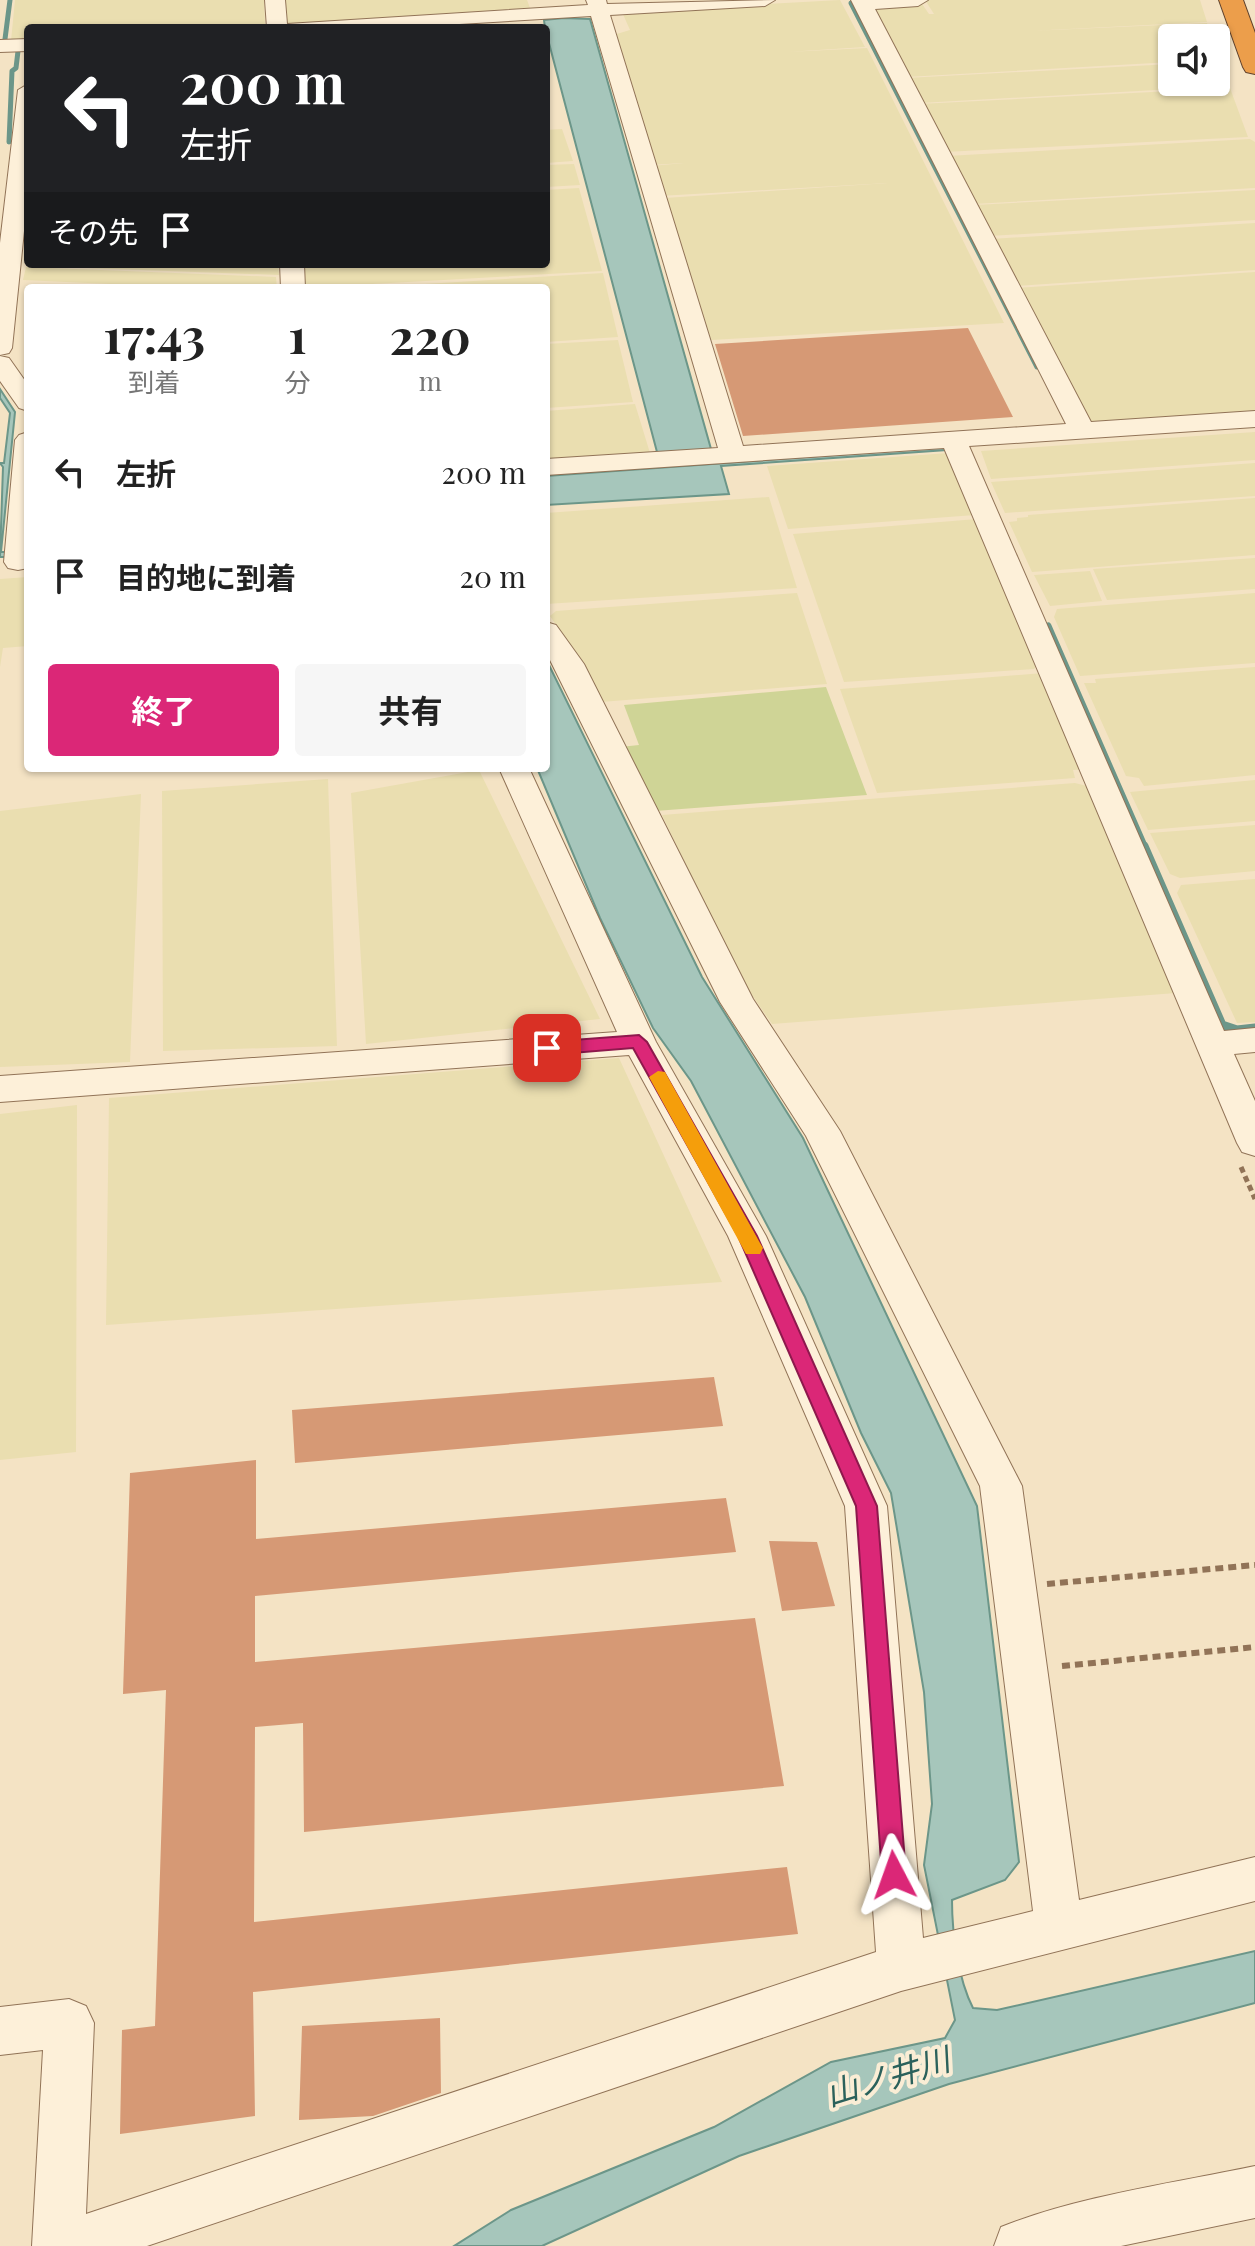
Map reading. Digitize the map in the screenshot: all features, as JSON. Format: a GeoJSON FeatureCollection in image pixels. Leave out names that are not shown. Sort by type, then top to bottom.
{"type":"FeatureCollection","features":[{"type":"Feature","properties":{"kind":"highway"},"geometry":{"type":"LineString","coordinates":[[1231,0],[1255,67]]}},
{"type":"Feature","properties":{"kind":"highway"},"geometry":{"type":"LineString","coordinates":[[1251,0],[1255,11]]}},
{"type":"Feature","properties":{"kind":"street"},"geometry":{"type":"LineString","coordinates":[[275,0],[277,24]]}},
{"type":"Feature","properties":{"kind":"street"},"geometry":{"type":"LineString","coordinates":[[364,24],[540,14],[596,7],[765,0]]}},
{"type":"Feature","properties":{"kind":"street"},"geometry":{"type":"LineString","coordinates":[[918,0],[862,2],[1082,430]]}},
{"type":"Feature","properties":{"kind":"street"},"geometry":{"type":"LineString","coordinates":[[596,7],[725,453]]}},
{"type":"Feature","properties":{"kind":"street"},"geometry":{"type":"LineString","coordinates":[[0,46],[24,45]]}},
{"type":"Feature","properties":{"kind":"street"},"geometry":{"type":"LineString","coordinates":[[0,348],[11,146],[24,103]]}},
{"type":"Feature","properties":{"kind":"street"},"geometry":{"type":"LineString","coordinates":[[0,363],[24,397]]}},
{"type":"Feature","properties":{"kind":"street"},"geometry":{"type":"LineString","coordinates":[[550,467],[1255,419]]}},
{"type":"Feature","properties":{"kind":"street"},"geometry":{"type":"LineString","coordinates":[[953,439],[1255,1143]]}},
{"type":"Feature","properties":{"kind":"street"},"geometry":{"type":"LineString","coordinates":[[15,562],[24,508]]}},
{"type":"Feature","properties":{"kind":"street"},"geometry":{"type":"LineString","coordinates":[[550,637],[569,664],[737,1002],[822,1131],[1001,1486],[1059,1926]]}},
{"type":"Feature","properties":{"kind":"street"},"geometry":{"type":"LineString","coordinates":[[516,772],[639,1042],[747,1236],[866,1506],[901,1967]]}},
{"type":"Feature","properties":{"kind":"street"},"geometry":{"type":"LineString","coordinates":[[1215,1044],[1255,1040]]}},
{"type":"Feature","properties":{"kind":"street"},"geometry":{"type":"LineString","coordinates":[[0,1089],[639,1042]]}},
{"type":"Feature","properties":{"kind":"street"},"geometry":{"type":"LineString","coordinates":[[69,2246],[901,1967],[1255,1879]]}},
{"type":"Feature","properties":{"kind":"street"},"geometry":{"type":"LineString","coordinates":[[0,2031],[69,2023],[58,2246]]}},
{"type":"Feature","properties":{"kind":"street"},"geometry":{"type":"LineString","coordinates":[[1020,2246],[1128,2218],[1255,2192]]}},
{"type":"Feature","properties":{"kind":"path"},"geometry":{"type":"LineString","coordinates":[[1014,1587],[1255,1565]]}},
{"type":"Feature","properties":{"kind":"path"},"geometry":{"type":"LineString","coordinates":[[1025,1670],[1255,1647]]}},
{"type":"Feature","properties":{"kind":"shaded area"},"geometry":{"type":"Polygon","coordinates":[[[15,0],[264,0],[265,24],[24,24],[24,40],[11,41],[15,0]]]}},
{"type":"Feature","properties":{"kind":"shaded area"},"geometry":{"type":"Polygon","coordinates":[[[282,0],[527,0],[530,8],[284,24],[282,0]]]}},
{"type":"Feature","properties":{"kind":"shaded area"},"geometry":{"type":"Polygon","coordinates":[[[840,0],[865,47],[787,52],[867,48],[1004,323],[711,340],[665,198],[888,183],[659,196],[651,166],[684,163],[650,165],[610,36],[630,30],[622,12],[840,0]]]}},
{"type":"Feature","properties":{"kind":"shaded area"},"geometry":{"type":"Polygon","coordinates":[[[925,0],[1200,0],[1207,22],[1029,31],[1158,25],[1158,63],[906,77],[868,5],[920,1],[929,14],[934,14],[925,0]]]}},
{"type":"Feature","properties":{"kind":"shaded area"},"geometry":{"type":"Polygon","coordinates":[[[1158,65],[1158,90],[920,103],[906,78],[1158,65]]]}},
{"type":"Feature","properties":{"kind":"shaded area"},"geometry":{"type":"Polygon","coordinates":[[[1230,88],[1248,137],[944,152],[919,104],[1158,92],[1158,96],[1230,96],[1230,88]]]}},
{"type":"Feature","properties":{"kind":"shaded area"},"geometry":{"type":"Polygon","coordinates":[[[562,129],[573,161],[550,163],[550,130],[562,129]]]}},
{"type":"Feature","properties":{"kind":"shaded area"},"geometry":{"type":"Polygon","coordinates":[[[1250,139],[1255,142],[1255,188],[974,204],[947,156],[1250,139]]]}},
{"type":"Feature","properties":{"kind":"shaded area"},"geometry":{"type":"Polygon","coordinates":[[[574,164],[580,185],[550,187],[550,165],[574,164]]]}},
{"type":"Feature","properties":{"kind":"shaded area"},"geometry":{"type":"Polygon","coordinates":[[[579,188],[602,271],[372,284],[301,284],[300,268],[550,268],[550,190],[579,188]]]}},
{"type":"Feature","properties":{"kind":"shaded area"},"geometry":{"type":"Polygon","coordinates":[[[1255,190],[1255,220],[989,236],[974,205],[1255,190]]]}},
{"type":"Feature","properties":{"kind":"shaded area"},"geometry":{"type":"Polygon","coordinates":[[[1255,223],[1255,270],[1016,286],[991,239],[1255,223]]]}},
{"type":"Feature","properties":{"kind":"shaded area"},"geometry":{"type":"Polygon","coordinates":[[[26,268],[51,268],[276,277],[277,284],[110,284],[23,280],[26,268]]]}},
{"type":"Feature","properties":{"kind":"shaded area"},"geometry":{"type":"Polygon","coordinates":[[[87,268],[278,268],[279,275],[87,268]]]}},
{"type":"Feature","properties":{"kind":"shaded area"},"geometry":{"type":"Polygon","coordinates":[[[1255,272],[1255,414],[1088,425],[1016,288],[1255,272]]]}},
{"type":"Feature","properties":{"kind":"shaded area"},"geometry":{"type":"Polygon","coordinates":[[[603,273],[618,337],[550,342],[550,284],[425,284],[603,273]]]}},
{"type":"Feature","properties":{"kind":"shaded area"},"geometry":{"type":"Polygon","coordinates":[[[618,340],[633,402],[550,408],[550,344],[618,340]]]}},
{"type":"Feature","properties":{"kind":"shaded area"},"geometry":{"type":"Polygon","coordinates":[[[635,404],[650,453],[550,460],[550,411],[635,404]]]}},
{"type":"Feature","properties":{"kind":"shaded area"},"geometry":{"type":"Polygon","coordinates":[[[1255,432],[1255,460],[991,479],[981,451],[1255,432]]]}},
{"type":"Feature","properties":{"kind":"shaded area"},"geometry":{"type":"Polygon","coordinates":[[[949,453],[975,515],[788,529],[767,466],[949,453]]]}},
{"type":"Feature","properties":{"kind":"shaded area"},"geometry":{"type":"Polygon","coordinates":[[[1255,463],[1255,496],[1005,513],[991,482],[1255,463]]]}},
{"type":"Feature","properties":{"kind":"shaded area"},"geometry":{"type":"Polygon","coordinates":[[[769,497],[797,588],[550,604],[550,513],[769,497]]]}},
{"type":"Feature","properties":{"kind":"shaded area"},"geometry":{"type":"Polygon","coordinates":[[[1255,498],[1255,555],[1032,572],[1009,522],[1028,515],[1255,498]]]}},
{"type":"Feature","properties":{"kind":"shaded area"},"geometry":{"type":"Polygon","coordinates":[[[977,519],[1038,664],[1034,669],[844,682],[793,534],[977,519]]]}},
{"type":"Feature","properties":{"kind":"shaded area"},"geometry":{"type":"Polygon","coordinates":[[[1255,558],[1255,589],[1107,600],[1093,569],[1255,558]]]}},
{"type":"Feature","properties":{"kind":"shaded area"},"geometry":{"type":"Polygon","coordinates":[[[1090,571],[1102,601],[1050,606],[1034,575],[1090,571]]]}},
{"type":"Feature","properties":{"kind":"shaded area"},"geometry":{"type":"Polygon","coordinates":[[[24,577],[24,646],[3,648],[0,667],[0,579],[24,577]]]}},
{"type":"Feature","properties":{"kind":"shaded area"},"geometry":{"type":"Polygon","coordinates":[[[797,593],[827,684],[601,702],[581,662],[550,616],[556,611],[797,593]]]}},
{"type":"Feature","properties":{"kind":"shaded area"},"geometry":{"type":"Polygon","coordinates":[[[1255,593],[1255,663],[1080,676],[1054,617],[1057,609],[1255,593]]]}},
{"type":"Feature","properties":{"kind":"shaded area"},"geometry":{"type":"Polygon","coordinates":[[[1255,667],[1255,775],[1144,786],[1139,778],[1126,776],[1084,683],[1096,683],[1095,679],[1255,667]]]}},
{"type":"Feature","properties":{"kind":"shaded area"},"geometry":{"type":"Polygon","coordinates":[[[1043,673],[1086,769],[1073,770],[1075,778],[877,793],[840,689],[1043,673]]]}},
{"type":"Feature","properties":{"kind":"shaded area"},"geometry":{"type":"Polygon","coordinates":[[[480,772],[600,1019],[366,1044],[351,793],[480,772]]]}},
{"type":"Feature","properties":{"kind":"shaded area"},"geometry":{"type":"Polygon","coordinates":[[[328,779],[337,1046],[163,1051],[162,791],[328,779]]]}},
{"type":"Feature","properties":{"kind":"shaded area"},"geometry":{"type":"Polygon","coordinates":[[[1255,780],[1255,821],[1148,830],[1130,792],[1255,780]]]}},
{"type":"Feature","properties":{"kind":"shaded area"},"geometry":{"type":"Polygon","coordinates":[[[1075,783],[1095,788],[1176,993],[772,1024],[740,978],[662,815],[1075,783]]]}},
{"type":"Feature","properties":{"kind":"shaded area"},"geometry":{"type":"Polygon","coordinates":[[[141,794],[130,1062],[0,1067],[0,811],[141,794]]]}},
{"type":"Feature","properties":{"kind":"shaded area"},"geometry":{"type":"Polygon","coordinates":[[[1255,825],[1255,871],[1180,878],[1170,874],[1150,833],[1255,825]]]}},
{"type":"Feature","properties":{"kind":"shaded area"},"geometry":{"type":"Polygon","coordinates":[[[1255,879],[1255,1022],[1237,1023],[1177,893],[1181,885],[1255,879]]]}},
{"type":"Feature","properties":{"kind":"shaded area"},"geometry":{"type":"Polygon","coordinates":[[[619,1058],[722,1282],[106,1325],[109,1098],[619,1058]]]}},
{"type":"Feature","properties":{"kind":"shaded area"},"geometry":{"type":"Polygon","coordinates":[[[77,1105],[76,1452],[0,1460],[0,1114],[77,1105]]]}},
{"type":"Feature","properties":{"kind":"green space"},"geometry":{"type":"Polygon","coordinates":[[[826,687],[867,795],[655,811],[620,747],[639,745],[624,705],[826,687]]]}},
{"type":"Feature","properties":{"kind":"water"},"geometry":{"type":"Polygon","coordinates":[[[590,19],[711,449],[657,452],[550,47],[550,24],[544,24],[544,20],[590,19]]]}},
{"type":"Feature","properties":{"kind":"water"},"geometry":{"type":"Polygon","coordinates":[[[0,389],[15,412],[1,552],[6,552],[6,557],[0,557],[3,467],[0,463],[4,463],[10,413],[0,398],[0,389]]]}},
{"type":"Feature","properties":{"kind":"water"},"geometry":{"type":"Polygon","coordinates":[[[945,447],[946,450],[721,466],[729,494],[550,505],[550,476],[945,447]]]}},
{"type":"Feature","properties":{"kind":"water","name":"山ノ井川"},"geometry":{"type":"Polygon","coordinates":[[[550,667],[702,977],[803,1138],[977,1506],[1019,1862],[1005,1880],[952,1900],[957,1956],[963,1984],[973,2008],[997,2010],[1255,1951],[1255,2003],[949,2084],[739,2156],[542,2246],[454,2246],[511,2210],[714,2127],[831,2062],[945,2038],[955,2020],[924,1865],[932,1804],[924,1692],[891,1493],[861,1433],[805,1297],[691,1081],[653,1028],[600,918],[539,772],[550,772],[550,667]]]}},
{"type":"Feature","properties":{"kind":"building"},"geometry":{"type":"Polygon","coordinates":[[[968,328],[1013,417],[743,436],[715,344],[968,328]]]}},
{"type":"Feature","properties":{"kind":"building"},"geometry":{"type":"Polygon","coordinates":[[[714,1377],[723,1426],[295,1463],[292,1410],[714,1377]]]}},
{"type":"Feature","properties":{"kind":"building"},"geometry":{"type":"Polygon","coordinates":[[[256,1460],[256,1539],[726,1498],[736,1552],[255,1596],[255,1662],[755,1618],[784,1786],[304,1832],[303,1723],[255,1727],[254,1922],[787,1867],[798,1934],[253,1992],[255,2116],[120,2134],[122,2030],[155,2026],[166,1690],[123,1694],[130,1473],[256,1460]]]}},
{"type":"Feature","properties":{"kind":"building"},"geometry":{"type":"Polygon","coordinates":[[[769,1541],[817,1542],[835,1606],[782,1611],[769,1541]]]}},
{"type":"Feature","properties":{"kind":"building"},"geometry":{"type":"Polygon","coordinates":[[[440,2018],[441,2093],[373,2116],[299,2120],[302,2026],[440,2018]]]}},
{"type":"Feature","properties":{"kind":"waterway"},"geometry":{"type":"LineString","coordinates":[[5,39],[10,0]]}},
{"type":"Feature","properties":{"kind":"waterway"},"geometry":{"type":"LineString","coordinates":[[882,0],[851,3],[1037,367]]}},
{"type":"Feature","properties":{"kind":"waterway"},"geometry":{"type":"LineString","coordinates":[[9,142],[12,71],[16,68],[18,51]]}},
{"type":"Feature","properties":{"kind":"waterway"},"geometry":{"type":"LineString","coordinates":[[1048,626],[1145,848]]}},
{"type":"Feature","properties":{"kind":"waterway"},"geometry":{"type":"LineString","coordinates":[[1144,846],[1222,1025],[1237,1030],[1255,1028]]}},
{"type":"Feature","properties":{"kind":"slow traffic"},"geometry":{"type":"LineString","coordinates":[[658,1077],[753,1248]]}},
{"type":"Feature","properties":{"kind":"route"},"geometry":{"type":"LineString","coordinates":[[547,1048],[639,1042],[747,1236],[866,1506],[894,1875]]}}]}
